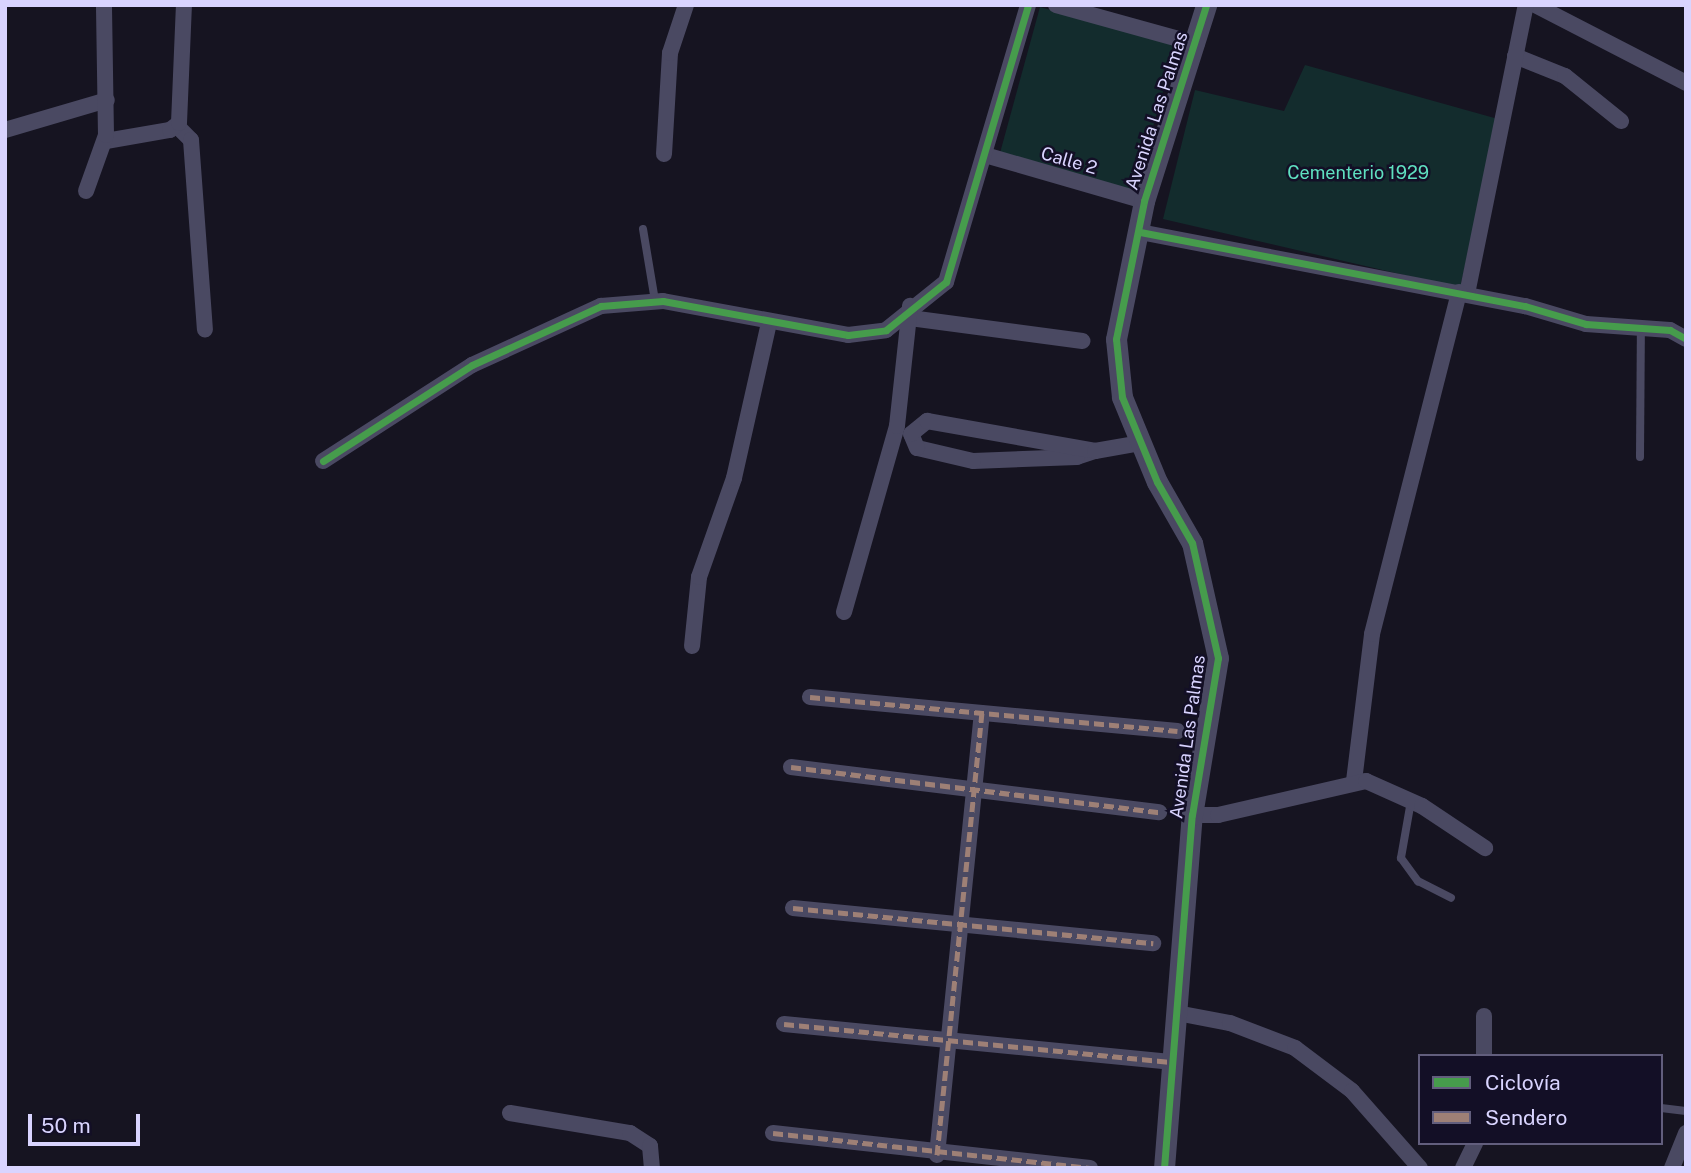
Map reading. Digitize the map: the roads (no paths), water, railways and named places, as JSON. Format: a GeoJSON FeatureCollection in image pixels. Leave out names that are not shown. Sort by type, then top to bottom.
{"type":"FeatureCollection","features":[{"type":"Feature","properties":{"kind":"street"},"geometry":{"type":"LineString","coordinates":[[86,191],[106,141],[104,5]]}},
{"type":"Feature","properties":{"kind":"street"},"geometry":{"type":"LineString","coordinates":[[177,126],[184,5]]}},
{"type":"Feature","properties":{"kind":"street"},"geometry":{"type":"LineString","coordinates":[[664,154],[670,53],[686,5]]}},
{"type":"Feature","properties":{"kind":"street"},"geometry":{"type":"LineString","coordinates":[[323,461],[472,365],[534,332],[601,306],[656,301],[769,323],[870,335],[886,330],[946,282],[1028,5]]}},
{"type":"Feature","properties":{"kind":"street"},"geometry":{"type":"LineString","coordinates":[[1056,5],[1196,44]]}},
{"type":"Feature","properties":{"kind":"street","name":"Avenida Las Palmas"},"geometry":{"type":"LineString","coordinates":[[1164,1168],[1192,815],[1218,658],[1192,543],[1141,443],[1122,397],[1116,339],[1140,232],[1144,201],[1196,44],[1206,5]]}},
{"type":"Feature","properties":{"kind":"street"},"geometry":{"type":"LineString","coordinates":[[1354,781],[1375,622],[1463,293],[1526,5]]}},
{"type":"Feature","properties":{"kind":"street"},"geometry":{"type":"LineString","coordinates":[[1535,5],[1686,83]]}},
{"type":"Feature","properties":{"kind":"street"},"geometry":{"type":"LineString","coordinates":[[1515,56],[1565,76],[1621,121]]}},
{"type":"Feature","properties":{"kind":"street"},"geometry":{"type":"LineString","coordinates":[[5,130],[107,100]]}},
{"type":"Feature","properties":{"kind":"street"},"geometry":{"type":"LineString","coordinates":[[106,141],[177,126]]}},
{"type":"Feature","properties":{"kind":"street"},"geometry":{"type":"LineString","coordinates":[[177,126],[191,139],[205,329]]}},
{"type":"Feature","properties":{"kind":"street","name":"Calle 2"},"geometry":{"type":"LineString","coordinates":[[985,155],[1144,201]]}},
{"type":"Feature","properties":{"kind":"street"},"geometry":{"type":"LineString","coordinates":[[1140,232],[1463,293],[1586,324],[1641,328],[1686,339]]}},
{"type":"Feature","properties":{"kind":"street"},"geometry":{"type":"LineString","coordinates":[[910,312],[1082,341]]}},
{"type":"Feature","properties":{"kind":"street"},"geometry":{"type":"LineString","coordinates":[[844,612],[897,426],[910,312]]}},
{"type":"Feature","properties":{"kind":"street"},"geometry":{"type":"LineString","coordinates":[[692,646],[699,578],[734,478],[769,323]]}},
{"type":"Feature","properties":{"kind":"street"},"geometry":{"type":"LineString","coordinates":[[1095,451],[927,421],[911,434],[917,447],[973,461],[1077,457],[1141,443]]}},
{"type":"Feature","properties":{"kind":"street"},"geometry":{"type":"LineString","coordinates":[[810,697],[1177,731]]}},
{"type":"Feature","properties":{"kind":"street"},"geometry":{"type":"LineString","coordinates":[[937,1155],[982,713]]}},
{"type":"Feature","properties":{"kind":"street"},"geometry":{"type":"LineString","coordinates":[[791,767],[1159,812]]}},
{"type":"Feature","properties":{"kind":"street"},"geometry":{"type":"LineString","coordinates":[[1192,815],[1218,815],[1354,781],[1377,783],[1485,848]]}},
{"type":"Feature","properties":{"kind":"street"},"geometry":{"type":"LineString","coordinates":[[793,908],[1153,943]]}},
{"type":"Feature","properties":{"kind":"street"},"geometry":{"type":"LineString","coordinates":[[1177,1013],[1230,1023],[1294,1048],[1352,1091],[1420,1168]]}},
{"type":"Feature","properties":{"kind":"street"},"geometry":{"type":"LineString","coordinates":[[1483,1016],[1484,1054]]}},
{"type":"Feature","properties":{"kind":"street"},"geometry":{"type":"LineString","coordinates":[[784,1024],[1172,1062]]}},
{"type":"Feature","properties":{"kind":"street"},"geometry":{"type":"LineString","coordinates":[[510,1113],[630,1133],[650,1146],[652,1168]]}},
{"type":"Feature","properties":{"kind":"street"},"geometry":{"type":"LineString","coordinates":[[773,1133],[937,1155],[1090,1168]]}},
{"type":"Feature","properties":{"kind":"street"},"geometry":{"type":"LineString","coordinates":[[1672,1168],[1686,1133]]}},
{"type":"Feature","properties":{"kind":"street"},"geometry":{"type":"LineString","coordinates":[[1463,1168],[1474,1145]]}},
{"type":"Feature","properties":{"kind":"lane"},"geometry":{"type":"LineString","coordinates":[[643,229],[656,301]]}},
{"type":"Feature","properties":{"kind":"lane"},"geometry":{"type":"LineString","coordinates":[[1640,457],[1641,328]]}},
{"type":"Feature","properties":{"kind":"lane"},"geometry":{"type":"LineString","coordinates":[[1411,802],[1401,858],[1418,881],[1451,898]]}},
{"type":"Feature","properties":{"kind":"lane"},"geometry":{"type":"LineString","coordinates":[[1663,1108],[1686,1111]]}},
{"type":"Feature","properties":{"kind":"park label","name":"Cementerio 1929"},"geometry":{"type":"Point","coordinates":[1358,173]}}]}
